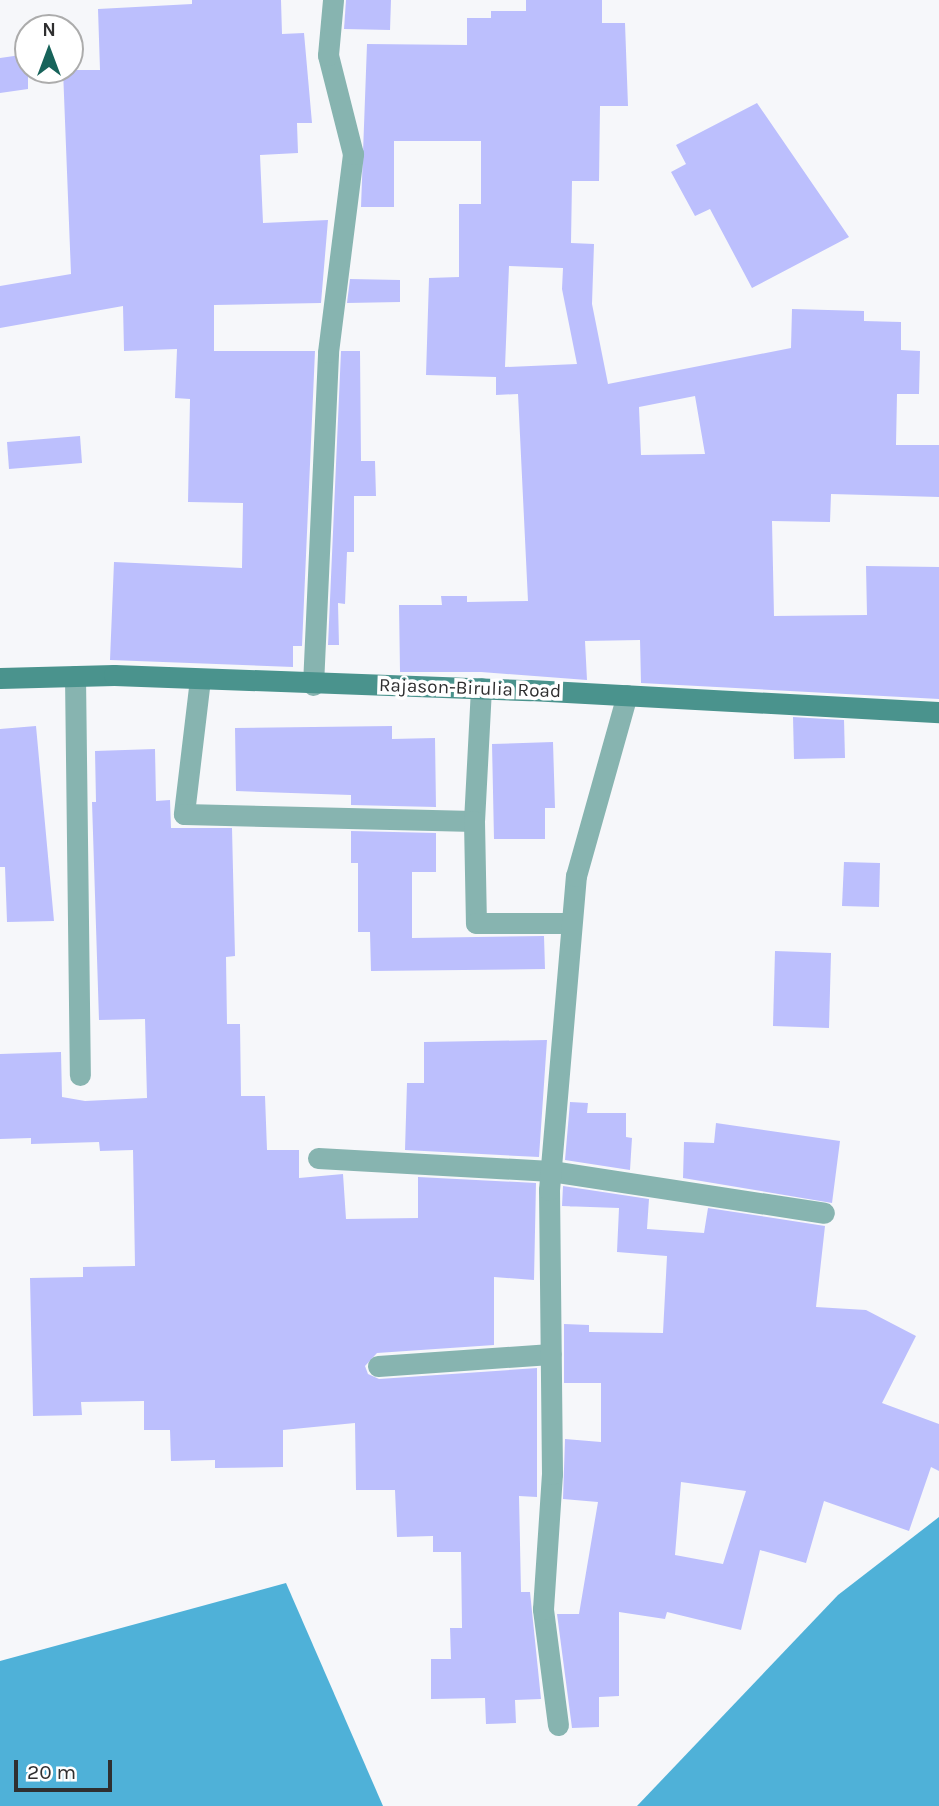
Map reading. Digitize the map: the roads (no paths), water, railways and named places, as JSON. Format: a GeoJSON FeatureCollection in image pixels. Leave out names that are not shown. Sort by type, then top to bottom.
{"type":"FeatureCollection","features":[{"type":"Feature","properties":{"kind":"street"},"geometry":{"type":"LineString","coordinates":[[313,685],[328,352],[354,154],[328,55],[333,0]]}},
{"type":"Feature","properties":{"kind":"street"},"geometry":{"type":"LineString","coordinates":[[75,676],[80,1075]]}},
{"type":"Feature","properties":{"kind":"street","name":"Rajason-Birulia Road"},"geometry":{"type":"LineString","coordinates":[[0,678],[75,676],[481,688],[939,712]]}},
{"type":"Feature","properties":{"kind":"street"},"geometry":{"type":"LineString","coordinates":[[200,679],[184,814],[474,821]]}},
{"type":"Feature","properties":{"kind":"street"},"geometry":{"type":"LineString","coordinates":[[481,688],[474,821],[476,923],[572,923]]}},
{"type":"Feature","properties":{"kind":"street"},"geometry":{"type":"LineString","coordinates":[[558,1725],[543,1609],[552,1474],[551,1171],[576,876],[627,695]]}},
{"type":"Feature","properties":{"kind":"street"},"geometry":{"type":"LineString","coordinates":[[318,1158],[551,1171],[824,1213]]}},
{"type":"Feature","properties":{"kind":"street"},"geometry":{"type":"LineString","coordinates":[[378,1366],[551,1354]]}},
{"type":"Feature","properties":{"kind":"water"},"geometry":{"type":"Polygon","coordinates":[[[939,1517],[939,1806],[637,1806],[838,1595],[939,1517]]]}},
{"type":"Feature","properties":{"kind":"water"},"geometry":{"type":"Polygon","coordinates":[[[286,1583],[383,1806],[0,1806],[0,1661],[286,1583]]]}}]}
